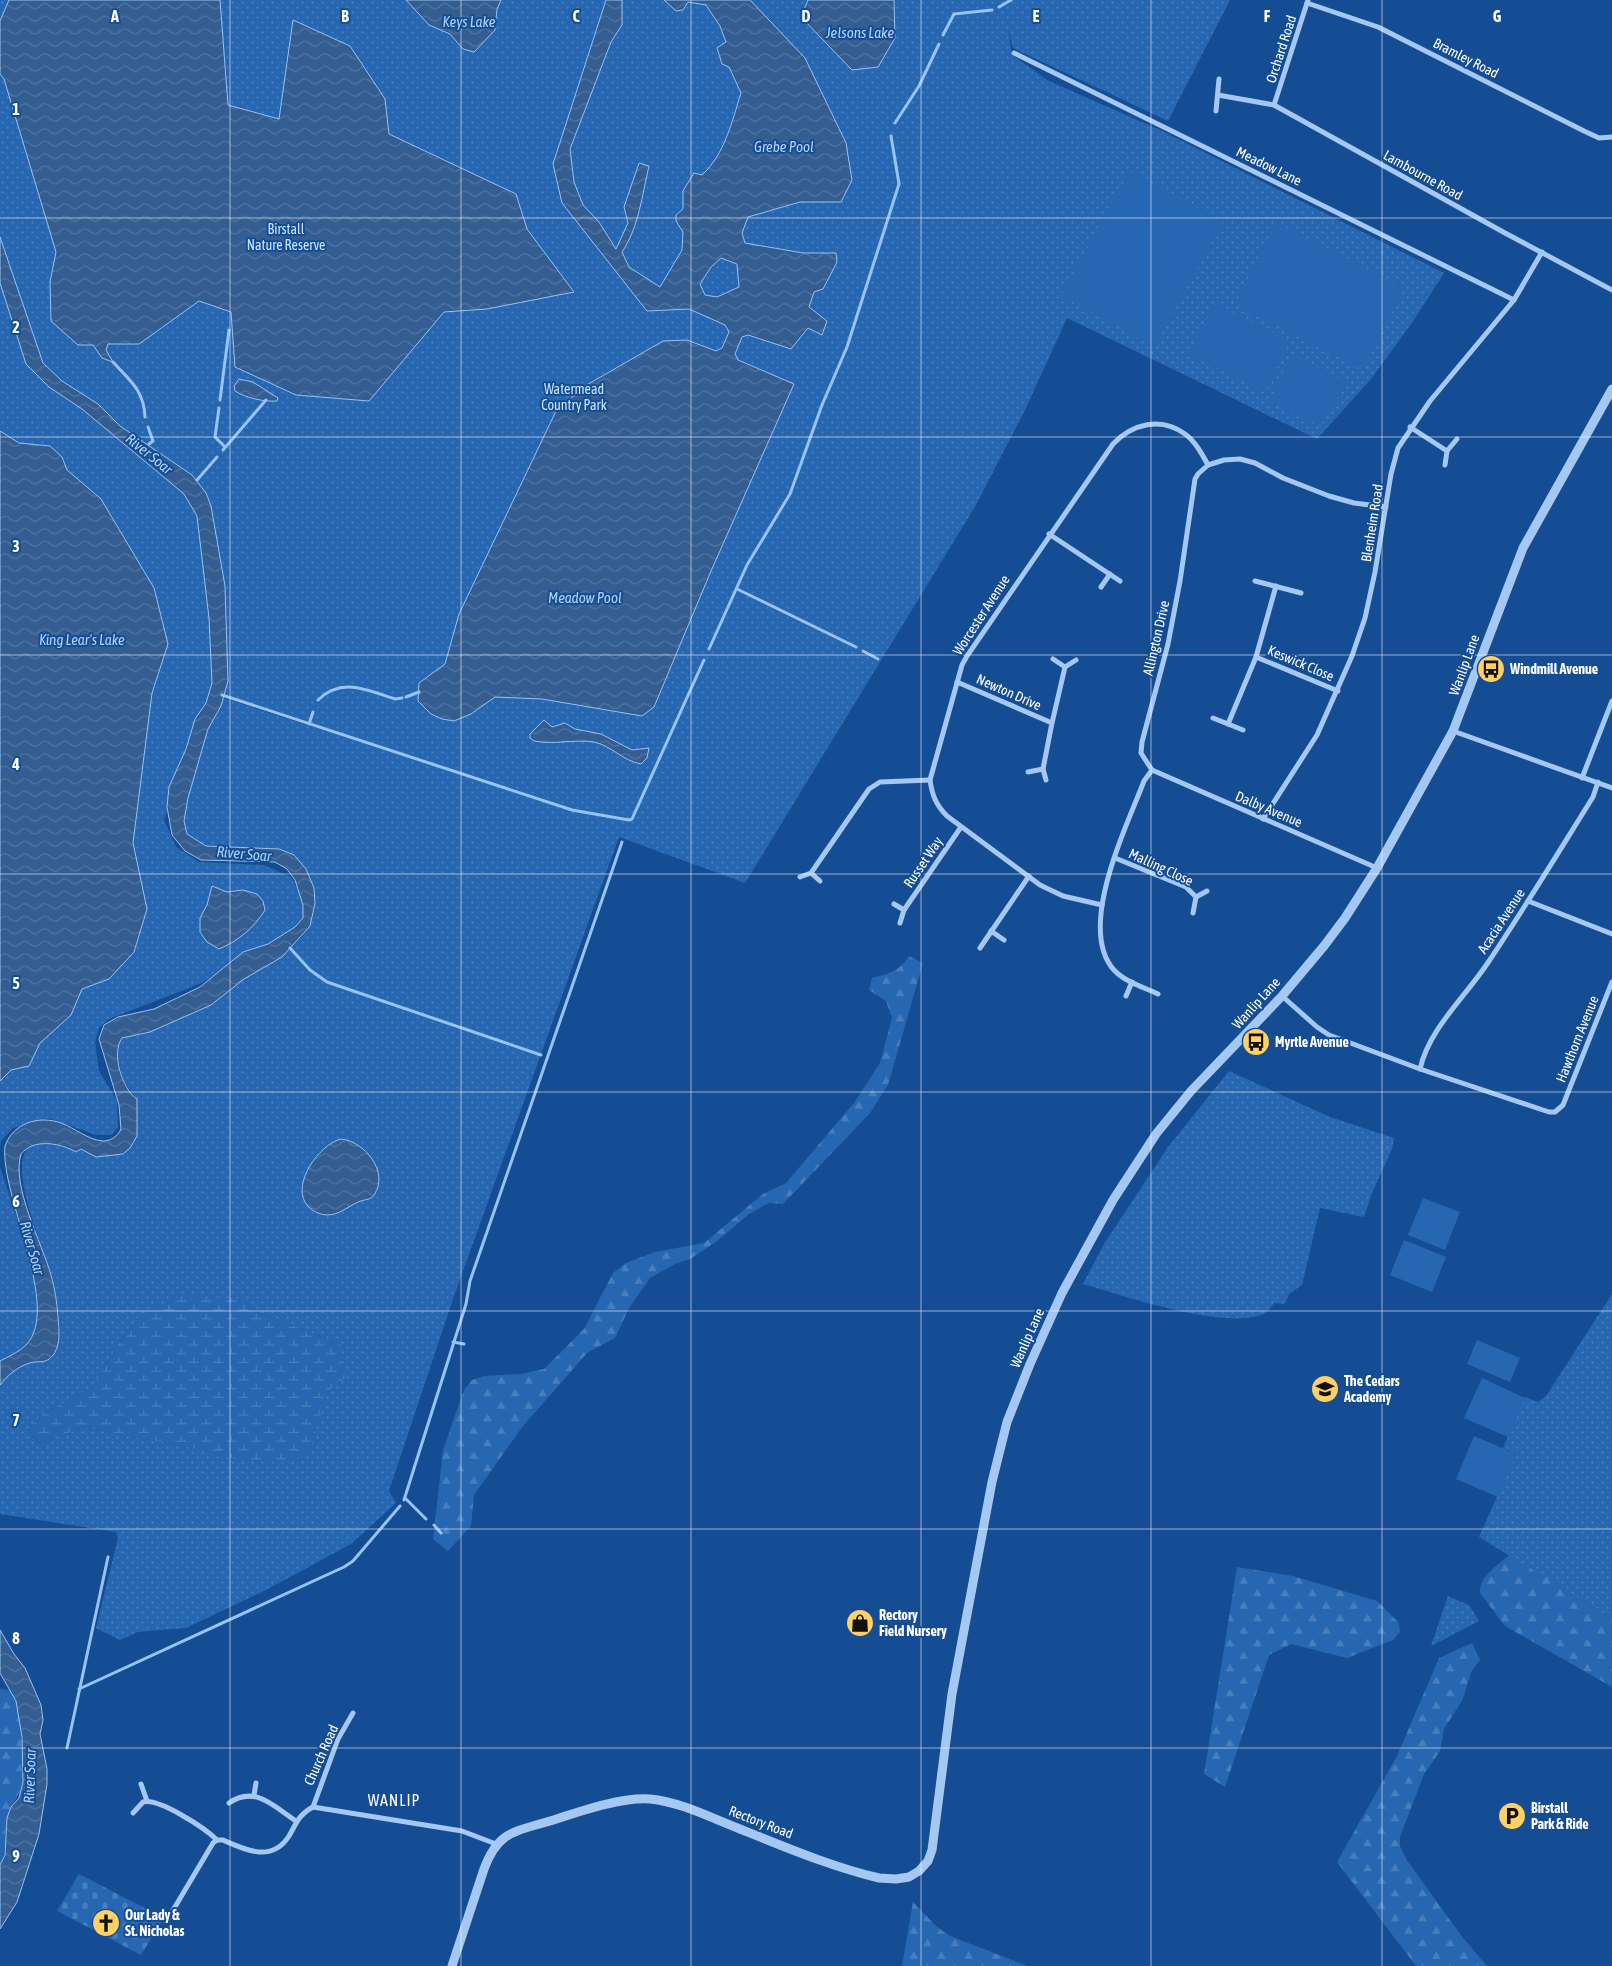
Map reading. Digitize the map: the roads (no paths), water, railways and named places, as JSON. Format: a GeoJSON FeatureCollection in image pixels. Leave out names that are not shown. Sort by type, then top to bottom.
{"type":"FeatureCollection","features":[{"type":"Feature","properties":{"kind":"street","name":"Orchard Road"},"geometry":{"type":"LineString","coordinates":[[1274,105],[1308,2]]}},
{"type":"Feature","properties":{"kind":"street","name":"Bramley Road"},"geometry":{"type":"LineString","coordinates":[[1308,2],[1378,27],[1584,131],[1599,138],[1612,138]]}},
{"type":"Feature","properties":{"kind":"street","name":"Meadow Lane"},"geometry":{"type":"LineString","coordinates":[[1014,53],[1514,300]]}},
{"type":"Feature","properties":{"kind":"street"},"geometry":{"type":"LineString","coordinates":[[1216,111],[1219,79]]}},
{"type":"Feature","properties":{"kind":"street","name":"Lambourne Road"},"geometry":{"type":"LineString","coordinates":[[1218,95],[1274,105],[1612,290]]}},
{"type":"Feature","properties":{"kind":"street","name":"Blenheim Road"},"geometry":{"type":"LineString","coordinates":[[1263,819],[1316,735],[1338,691],[1365,618],[1398,448],[1410,427],[1514,300],[1542,252]]}},
{"type":"Feature","properties":{"kind":"street","name":"Wanlip Lane"},"geometry":{"type":"LineString","coordinates":[[961,1645],[992,1482],[1007,1422],[1030,1364],[1062,1293],[1112,1200],[1156,1134],[1191,1091],[1282,996],[1346,918],[1377,868],[1453,731],[1523,548],[1612,389]]}},
{"type":"Feature","properties":{"kind":"street","name":"Worcester Avenue"},"geometry":{"type":"LineString","coordinates":[[1102,904],[1063,896],[1040,885],[961,827],[937,806],[932,795],[930,780],[962,665],[972,647],[1049,534],[1113,444],[1132,428],[1144,424],[1172,427],[1184,434],[1196,445],[1208,465]]}},
{"type":"Feature","properties":{"kind":"street"},"geometry":{"type":"LineString","coordinates":[[1410,427],[1447,451]]}},
{"type":"Feature","properties":{"kind":"street"},"geometry":{"type":"LineString","coordinates":[[1445,464],[1447,451],[1457,439]]}},
{"type":"Feature","properties":{"kind":"street"},"geometry":{"type":"LineString","coordinates":[[1208,465],[1224,460],[1240,459],[1255,463],[1283,478],[1329,496],[1354,503],[1386,507]]}},
{"type":"Feature","properties":{"kind":"street","name":"Allington Drive"},"geometry":{"type":"LineString","coordinates":[[1152,770],[1141,753],[1142,742],[1170,635],[1196,480],[1208,465]]}},
{"type":"Feature","properties":{"kind":"street"},"geometry":{"type":"LineString","coordinates":[[1049,534],[1120,581]]}},
{"type":"Feature","properties":{"kind":"street"},"geometry":{"type":"LineString","coordinates":[[1101,587],[1110,574]]}},
{"type":"Feature","properties":{"kind":"street"},"geometry":{"type":"LineString","coordinates":[[1255,581],[1301,593]]}},
{"type":"Feature","properties":{"kind":"street","name":"Keswick Close"},"geometry":{"type":"LineString","coordinates":[[1228,724],[1256,657],[1276,586]]}},
{"type":"Feature","properties":{"kind":"street","name":"Keswick Close"},"geometry":{"type":"LineString","coordinates":[[1256,657],[1338,691]]}},
{"type":"Feature","properties":{"kind":"street"},"geometry":{"type":"LineString","coordinates":[[1053,659],[1065,667],[1076,660]]}},
{"type":"Feature","properties":{"kind":"street","name":"Newton Drive"},"geometry":{"type":"LineString","coordinates":[[1046,780],[1043,768],[1065,667]]}},
{"type":"Feature","properties":{"kind":"street","name":"Newton Drive"},"geometry":{"type":"LineString","coordinates":[[957,682],[1052,724]]}},
{"type":"Feature","properties":{"kind":"street"},"geometry":{"type":"LineString","coordinates":[[1582,778],[1612,701]]}},
{"type":"Feature","properties":{"kind":"street"},"geometry":{"type":"LineString","coordinates":[[1213,718],[1243,730]]}},
{"type":"Feature","properties":{"kind":"street"},"geometry":{"type":"LineString","coordinates":[[1453,731],[1612,788]]}},
{"type":"Feature","properties":{"kind":"street"},"geometry":{"type":"LineString","coordinates":[[1028,772],[1043,768]]}},
{"type":"Feature","properties":{"kind":"street"},"geometry":{"type":"LineString","coordinates":[[1152,770],[1144,781],[1115,858],[1102,904],[1101,945],[1105,956],[1114,969],[1132,982],[1158,994]]}},
{"type":"Feature","properties":{"kind":"street","name":"Dalby Avenue"},"geometry":{"type":"LineString","coordinates":[[1152,770],[1377,868]]}},
{"type":"Feature","properties":{"kind":"street"},"geometry":{"type":"LineString","coordinates":[[800,877],[811,873],[869,789],[880,782],[930,780]]}},
{"type":"Feature","properties":{"kind":"street","name":"Acacia Avenue"},"geometry":{"type":"LineString","coordinates":[[1420,1069],[1423,1055],[1433,1038],[1486,966],[1528,901],[1593,797],[1598,782]]}},
{"type":"Feature","properties":{"kind":"street","name":"Russet Way"},"geometry":{"type":"LineString","coordinates":[[900,923],[904,910],[961,827]]}},
{"type":"Feature","properties":{"kind":"street","name":"Malling Close"},"geometry":{"type":"LineString","coordinates":[[1115,858],[1186,887],[1196,897]]}},
{"type":"Feature","properties":{"kind":"street"},"geometry":{"type":"LineString","coordinates":[[811,873],[820,881]]}},
{"type":"Feature","properties":{"kind":"street"},"geometry":{"type":"LineString","coordinates":[[980,948],[1029,876]]}},
{"type":"Feature","properties":{"kind":"street","name":"Malling Close"},"geometry":{"type":"LineString","coordinates":[[1196,897],[1207,891]]}},
{"type":"Feature","properties":{"kind":"street","name":"Malling Close"},"geometry":{"type":"LineString","coordinates":[[1193,914],[1196,897]]}},
{"type":"Feature","properties":{"kind":"street"},"geometry":{"type":"LineString","coordinates":[[1528,901],[1612,934]]}},
{"type":"Feature","properties":{"kind":"street"},"geometry":{"type":"LineString","coordinates":[[894,904],[904,910]]}},
{"type":"Feature","properties":{"kind":"street"},"geometry":{"type":"LineString","coordinates":[[991,931],[1004,940]]}},
{"type":"Feature","properties":{"kind":"street"},"geometry":{"type":"LineString","coordinates":[[1126,996],[1132,982]]}},
{"type":"Feature","properties":{"kind":"street","name":"Hawthorn Avenue"},"geometry":{"type":"LineString","coordinates":[[1420,1069],[1549,1112],[1555,1112],[1563,1105],[1612,982]]}},
{"type":"Feature","properties":{"kind":"street"},"geometry":{"type":"LineString","coordinates":[[1282,996],[1317,1027],[1329,1035],[1420,1069]]}},
{"type":"Feature","properties":{"kind":"street","name":"Rectory Road"},"geometry":{"type":"LineString","coordinates":[[496,1844],[510,1833],[559,1818],[629,1800],[650,1799],[672,1803],[862,1874],[896,1879],[909,1877],[919,1871],[928,1860],[932,1850],[945,1743],[961,1645]]}},
{"type":"Feature","properties":{"kind":"street","name":"Church Road"},"geometry":{"type":"LineString","coordinates":[[147,1801],[156,1803],[174,1812],[200,1827],[217,1840],[245,1850],[262,1853],[281,1846],[296,1821],[313,1807],[338,1739],[353,1713]]}},
{"type":"Feature","properties":{"kind":"street"},"geometry":{"type":"LineString","coordinates":[[254,1795],[256,1783]]}},
{"type":"Feature","properties":{"kind":"street"},"geometry":{"type":"LineString","coordinates":[[134,1813],[142,1802],[147,1801],[141,1784]]}},
{"type":"Feature","properties":{"kind":"street"},"geometry":{"type":"LineString","coordinates":[[229,1803],[239,1796],[254,1795],[296,1821]]}},
{"type":"Feature","properties":{"kind":"street","name":"Church Road"},"geometry":{"type":"LineString","coordinates":[[313,1807],[462,1831],[496,1844]]}},
{"type":"Feature","properties":{"kind":"street"},"geometry":{"type":"LineString","coordinates":[[166,1922],[213,1843],[217,1840]]}},
{"type":"Feature","properties":{"kind":"street"},"geometry":{"type":"LineString","coordinates":[[452,1966],[484,1869],[496,1844]]}},
{"type":"Feature","properties":{"kind":"water"},"geometry":{"type":"Polygon","coordinates":[[[9,0],[220,0],[228,105],[279,119],[293,20],[350,46],[385,99],[389,134],[516,194],[527,229],[574,292],[487,309],[444,312],[369,401],[296,395],[235,367],[231,312],[199,301],[139,344],[108,344],[106,350],[113,362],[102,358],[93,345],[78,345],[51,321],[50,282],[56,252],[4,79],[0,74],[0,21],[9,0]]]}},
{"type":"Feature","properties":{"kind":"water","name":"Keys Lake"},"geometry":{"type":"Polygon","coordinates":[[[406,0],[501,0],[497,9],[495,30],[474,52],[463,49],[450,34],[429,25],[406,0]]]}},
{"type":"Feature","properties":{"kind":"water","name":"Meadow Pool"},"geometry":{"type":"Polygon","coordinates":[[[606,0],[622,0],[622,25],[611,42],[570,149],[574,182],[583,205],[599,222],[616,249],[628,223],[624,207],[639,163],[649,166],[636,221],[622,252],[629,267],[660,287],[682,250],[683,232],[676,221],[676,215],[683,209],[683,191],[694,173],[702,175],[717,157],[727,137],[741,93],[729,67],[722,64],[717,48],[726,42],[720,26],[706,5],[688,2],[683,10],[676,11],[664,0],[750,0],[805,58],[846,143],[852,180],[841,202],[800,202],[748,217],[742,233],[745,243],[803,253],[836,253],[837,262],[823,289],[814,292],[809,307],[827,321],[822,335],[808,328],[791,349],[748,335],[742,337],[735,354],[738,360],[794,384],[711,571],[654,707],[642,716],[542,699],[495,697],[471,714],[454,721],[442,719],[431,714],[418,701],[419,683],[445,664],[459,614],[556,411],[585,386],[663,341],[687,340],[716,351],[722,348],[729,332],[725,325],[689,309],[647,311],[562,203],[553,164],[606,0]],[[721,258],[711,267],[700,284],[705,295],[717,297],[739,287],[737,264],[721,258]]]}},
{"type":"Feature","properties":{"kind":"water","name":"Jelsons Lake"},"geometry":{"type":"Polygon","coordinates":[[[808,0],[894,0],[895,38],[878,67],[852,70],[801,17],[808,0]]]}},
{"type":"Feature","properties":{"kind":"water","name":"River Soar"},"geometry":{"type":"Polygon","coordinates":[[[0,237],[43,363],[62,381],[98,404],[120,426],[192,475],[206,493],[211,506],[225,586],[228,681],[221,706],[208,729],[188,798],[184,821],[187,834],[206,846],[279,849],[294,855],[306,869],[314,888],[315,903],[310,926],[282,957],[244,979],[211,1005],[150,1032],[122,1038],[118,1052],[120,1070],[127,1087],[137,1099],[137,1136],[130,1148],[123,1154],[96,1157],[81,1149],[76,1152],[55,1144],[40,1144],[26,1149],[21,1154],[19,1167],[20,1182],[55,1290],[59,1340],[51,1358],[19,1368],[0,1385],[0,1361],[26,1345],[35,1328],[37,1305],[34,1279],[6,1167],[5,1146],[9,1138],[20,1127],[28,1123],[44,1120],[61,1123],[97,1140],[106,1141],[116,1136],[121,1129],[119,1105],[99,1039],[104,1025],[118,1017],[154,1009],[200,987],[243,952],[268,944],[295,927],[303,918],[303,905],[295,880],[287,869],[275,862],[201,860],[185,851],[172,835],[167,807],[169,787],[186,749],[195,719],[206,703],[212,683],[209,618],[197,516],[184,494],[82,409],[49,387],[26,364],[0,283],[0,237]]]}},
{"type":"Feature","properties":{"kind":"water"},"geometry":{"type":"Polygon","coordinates":[[[239,379],[253,382],[278,398],[277,401],[255,399],[235,391],[234,386],[239,379]]]}},
{"type":"Feature","properties":{"kind":"water","name":"King Lear's Lake"},"geometry":{"type":"Polygon","coordinates":[[[0,431],[19,443],[50,446],[62,457],[67,470],[101,499],[154,588],[168,644],[152,693],[133,843],[147,909],[134,952],[109,979],[82,989],[71,1015],[40,1043],[29,1066],[11,1070],[0,1081],[0,431]]]}},
{"type":"Feature","properties":{"kind":"water"},"geometry":{"type":"Polygon","coordinates":[[[544,720],[552,727],[565,723],[575,729],[601,734],[632,750],[649,748],[647,758],[641,764],[594,742],[534,741],[530,738],[530,734],[544,720]]]}},
{"type":"Feature","properties":{"kind":"water"},"geometry":{"type":"Polygon","coordinates":[[[212,886],[227,892],[243,890],[257,894],[263,901],[265,910],[256,923],[245,933],[219,949],[207,942],[200,932],[200,918],[207,905],[212,886]]]}},
{"type":"Feature","properties":{"kind":"water"},"geometry":{"type":"Polygon","coordinates":[[[341,1139],[358,1145],[372,1159],[379,1177],[378,1186],[371,1198],[356,1203],[336,1214],[324,1215],[308,1206],[303,1196],[303,1185],[306,1173],[321,1151],[341,1139]]]}},
{"type":"Feature","properties":{"kind":"water","name":"River Soar"},"geometry":{"type":"Polygon","coordinates":[[[0,1630],[25,1668],[41,1705],[43,1720],[40,1734],[47,1769],[47,1784],[39,1834],[17,1902],[0,1929],[0,1865],[5,1855],[7,1818],[11,1807],[19,1798],[23,1782],[22,1737],[16,1701],[0,1673],[0,1630]]]}},
{"type":"Feature","properties":{"kind":"waterway"},"geometry":{"type":"LineString","coordinates":[[999,7],[1011,0]]}},
{"type":"Feature","properties":{"kind":"waterway"},"geometry":{"type":"LineString","coordinates":[[943,35],[954,14],[992,10]]}},
{"type":"Feature","properties":{"kind":"waterway"},"geometry":{"type":"LineString","coordinates":[[895,123],[919,86],[939,44]]}},
{"type":"Feature","properties":{"kind":"waterway"},"geometry":{"type":"LineString","coordinates":[[709,649],[747,565],[790,494],[822,405],[847,347],[899,184],[891,136]]}},
{"type":"Feature","properties":{"kind":"waterway"},"geometry":{"type":"LineString","coordinates":[[220,400],[229,330]]}},
{"type":"Feature","properties":{"kind":"waterway"},"geometry":{"type":"LineString","coordinates":[[113,362],[135,386],[142,400],[145,417]]}},
{"type":"Feature","properties":{"kind":"waterway"},"geometry":{"type":"LineString","coordinates":[[223,450],[266,400]]}},
{"type":"Feature","properties":{"kind":"waterway"},"geometry":{"type":"LineString","coordinates":[[219,408],[215,437],[225,447]]}},
{"type":"Feature","properties":{"kind":"waterway","name":"River Soar"},"geometry":{"type":"LineString","coordinates":[[148,427],[153,441],[149,444]]}},
{"type":"Feature","properties":{"kind":"waterway"},"geometry":{"type":"LineString","coordinates":[[197,480],[217,457]]}},
{"type":"Feature","properties":{"kind":"waterway"},"geometry":{"type":"LineString","coordinates":[[737,589],[856,647]]}},
{"type":"Feature","properties":{"kind":"waterway"},"geometry":{"type":"LineString","coordinates":[[863,651],[878,659]]}},
{"type":"Feature","properties":{"kind":"waterway"},"geometry":{"type":"LineString","coordinates":[[222,695],[572,810],[629,820],[632,819],[704,660]]}},
{"type":"Feature","properties":{"kind":"waterway"},"geometry":{"type":"LineString","coordinates":[[318,700],[327,693],[345,687],[364,689],[395,699],[402,698]]}},
{"type":"Feature","properties":{"kind":"waterway"},"geometry":{"type":"LineString","coordinates":[[406,697],[419,692]]}},
{"type":"Feature","properties":{"kind":"waterway"},"geometry":{"type":"LineString","coordinates":[[309,724],[313,712]]}},
{"type":"Feature","properties":{"kind":"waterway"},"geometry":{"type":"LineString","coordinates":[[404,1500],[466,1304],[470,1281],[622,842]]}},
{"type":"Feature","properties":{"kind":"waterway"},"geometry":{"type":"LineString","coordinates":[[290,948],[310,970],[327,982],[541,1055]]}},
{"type":"Feature","properties":{"kind":"waterway"},"geometry":{"type":"LineString","coordinates":[[453,1342],[464,1344]]}},
{"type":"Feature","properties":{"kind":"waterway"},"geometry":{"type":"LineString","coordinates":[[406,1499],[426,1519]]}},
{"type":"Feature","properties":{"kind":"waterway"},"geometry":{"type":"LineString","coordinates":[[79,1689],[344,1567],[353,1561],[400,1506]]}},
{"type":"Feature","properties":{"kind":"waterway"},"geometry":{"type":"LineString","coordinates":[[434,1525],[441,1533]]}},
{"type":"Feature","properties":{"kind":"waterway"},"geometry":{"type":"LineString","coordinates":[[67,1748],[108,1557]]}},
{"type":"Feature","properties":{"kind":"place","name":"Windmill Avenue"},"geometry":{"type":"Point","coordinates":[1491,669]}},
{"type":"Feature","properties":{"kind":"place","name":"Myrtle Avenue"},"geometry":{"type":"Point","coordinates":[1256,1042]}},
{"type":"Feature","properties":{"kind":"place","name":"The Cedars Academy"},"geometry":{"type":"Point","coordinates":[1325,1389]}},
{"type":"Feature","properties":{"kind":"place","name":"Rectory Field Nursery"},"geometry":{"type":"Point","coordinates":[860,1623]}},
{"type":"Feature","properties":{"kind":"place","name":"Birstall Park & Ride"},"geometry":{"type":"Point","coordinates":[1512,1816]}},
{"type":"Feature","properties":{"kind":"place","name":"Our Lady & St. Nicholas"},"geometry":{"type":"Point","coordinates":[106,1923]}},
{"type":"Feature","properties":{"kind":"district","name":"WANLIP"},"geometry":{"type":"Point","coordinates":[394,1800]}},
{"type":"Feature","properties":{"kind":"water label","name":"Grebe Pool"},"geometry":{"type":"Point","coordinates":[784,147]}},
{"type":"Feature","properties":{"kind":"park label","name":"Birstall Nature Reserve"},"geometry":{"type":"Point","coordinates":[286,237]}},
{"type":"Feature","properties":{"kind":"park label","name":"Watermead Country Park"},"geometry":{"type":"Point","coordinates":[574,398]}}]}
